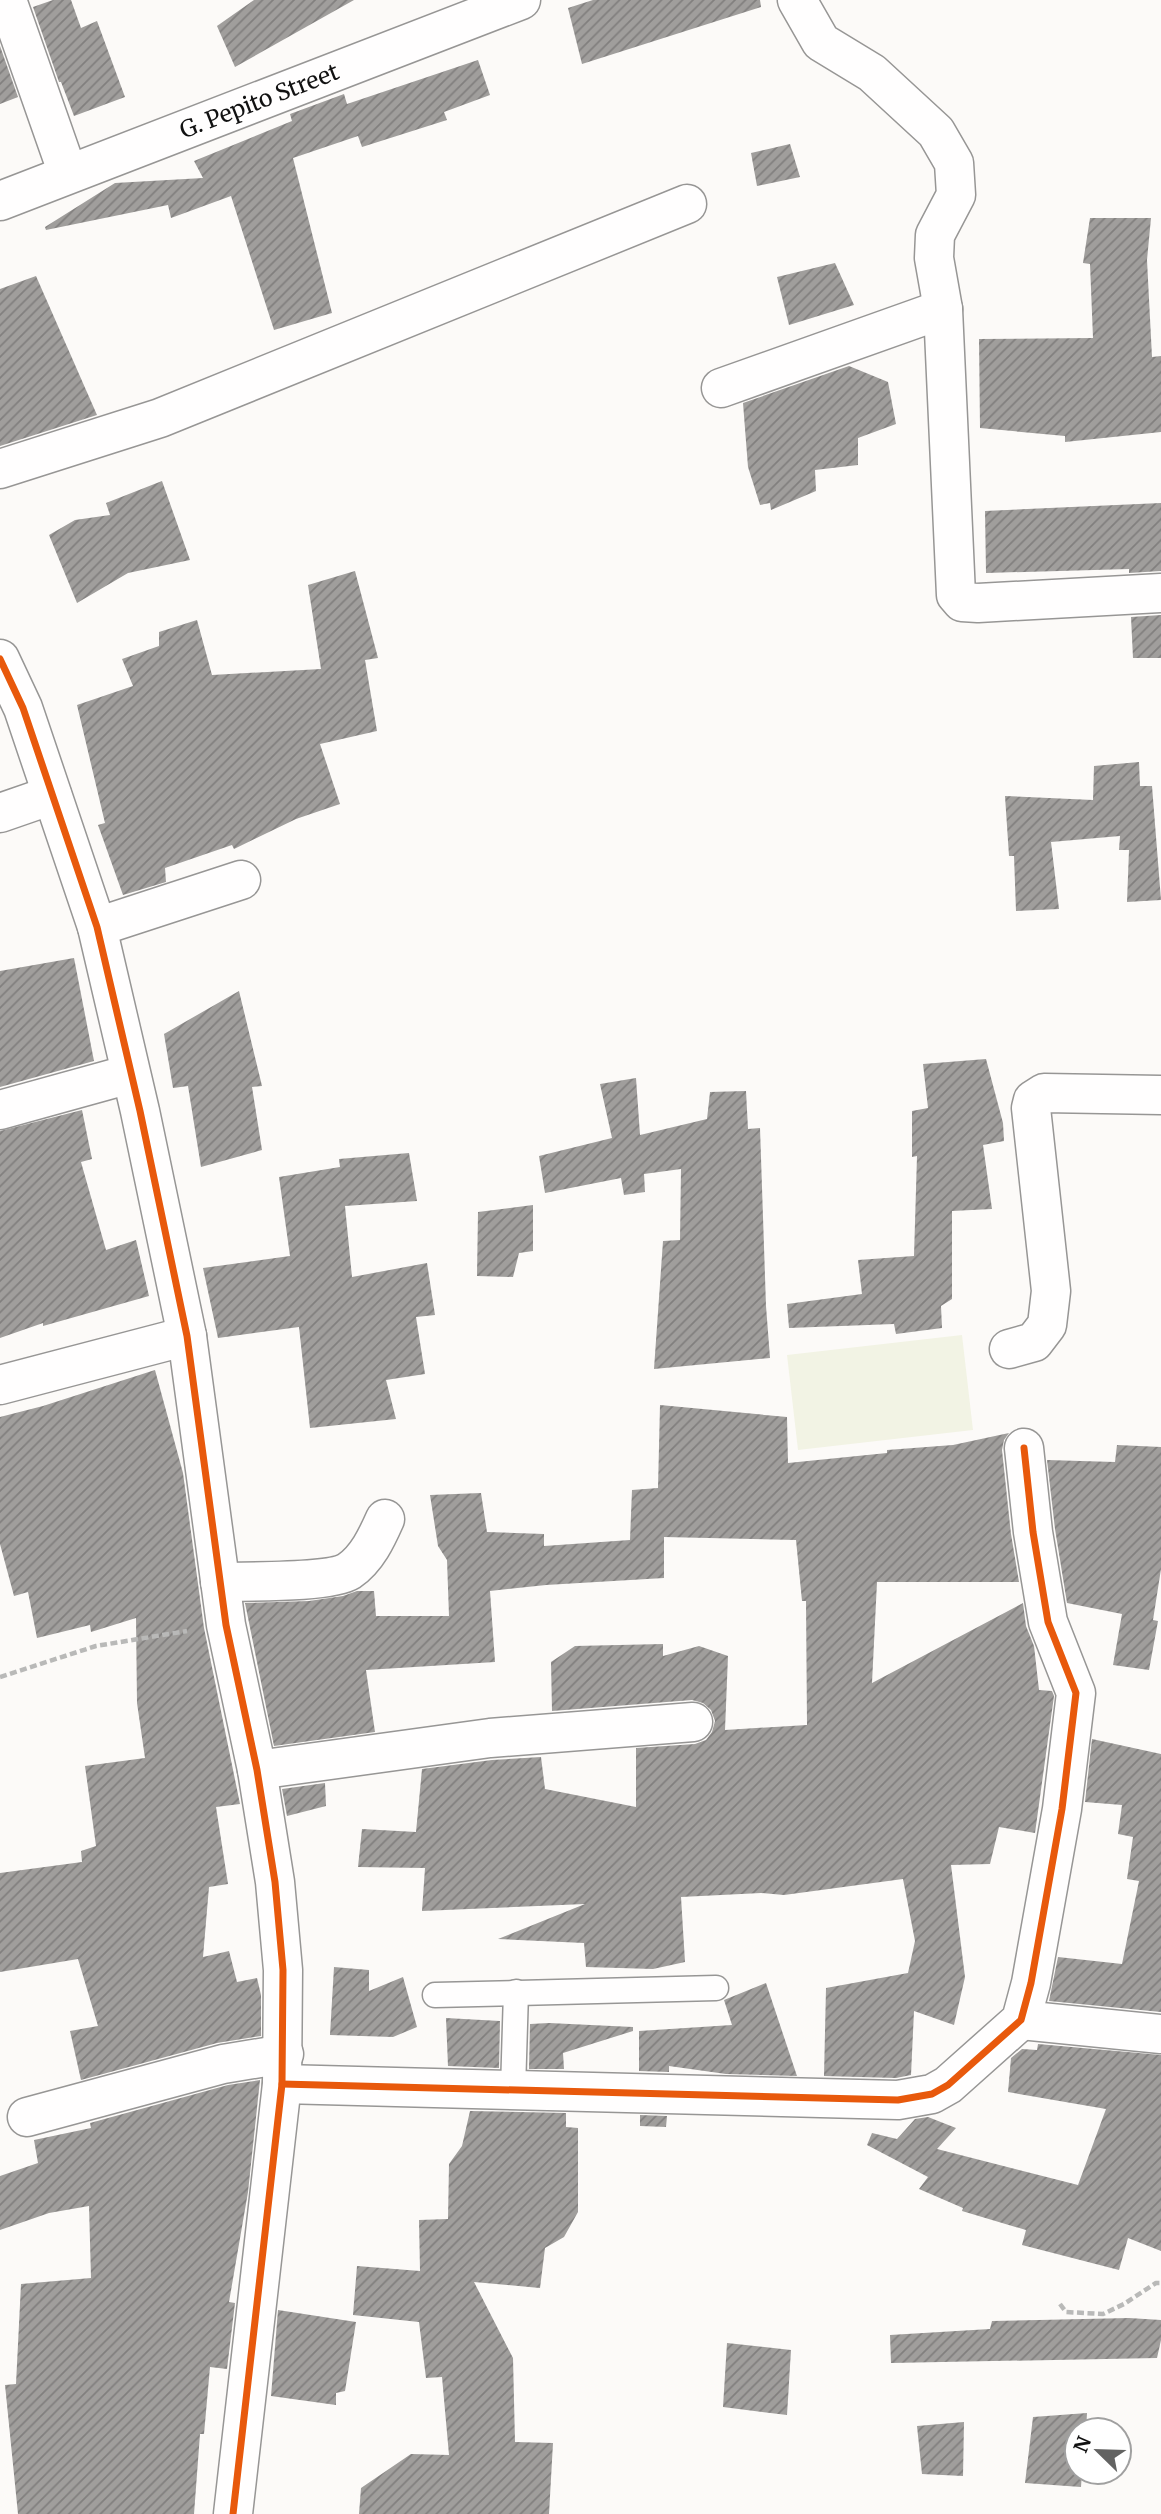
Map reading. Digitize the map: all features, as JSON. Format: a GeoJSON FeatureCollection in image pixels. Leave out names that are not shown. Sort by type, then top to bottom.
{"type":"FeatureCollection","features":[{"type":"Feature","properties":{"kind":"street"},"geometry":{"type":"LineString","coordinates":[[7,0],[68,174]]}},
{"type":"Feature","properties":{"kind":"street"},"geometry":{"type":"LineString","coordinates":[[797,0],[821,42],[872,73],[936,132],[954,163],[956,195],[935,235],[934,258],[943,309],[956,595],[962,602],[978,603],[1161,593]]}},
{"type":"Feature","properties":{"kind":"street","name":"G. Pepito Street"},"geometry":{"type":"LineString","coordinates":[[0,201],[516,1]]}},
{"type":"Feature","properties":{"kind":"street"},"geometry":{"type":"LineString","coordinates":[[0,469],[160,418],[687,204]]}},
{"type":"Feature","properties":{"kind":"street"},"geometry":{"type":"LineString","coordinates":[[721,388],[943,309]]}},
{"type":"Feature","properties":{"kind":"street"},"geometry":{"type":"LineString","coordinates":[[0,659],[23,708],[97,927],[187,1336],[226,1625],[257,1770],[275,1882],[283,1970],[283,2069],[233,2514]]}},
{"type":"Feature","properties":{"kind":"street"},"geometry":{"type":"LineString","coordinates":[[0,813],[52,795]]}},
{"type":"Feature","properties":{"kind":"street"},"geometry":{"type":"LineString","coordinates":[[97,927],[242,880]]}},
{"type":"Feature","properties":{"kind":"street"},"geometry":{"type":"LineString","coordinates":[[0,1110],[130,1074]]}},
{"type":"Feature","properties":{"kind":"street"},"geometry":{"type":"LineString","coordinates":[[1009,1349],[1034,1342],[1047,1325],[1051,1291],[1031,1108],[1033,1100],[1044,1093],[1161,1095]]}},
{"type":"Feature","properties":{"kind":"street"},"geometry":{"type":"LineString","coordinates":[[0,1385],[187,1336]]}},
{"type":"Feature","properties":{"kind":"street"},"geometry":{"type":"LineString","coordinates":[[27,2117],[223,2064],[513,2090],[898,2100],[932,2094],[948,2085],[1021,2020],[1031,1983],[1062,1810],[1076,1693],[1048,1622],[1033,1532],[1024,1448]]}},
{"type":"Feature","properties":{"kind":"street"},"geometry":{"type":"LineString","coordinates":[[220,1583],[324,1578],[348,1572],[372,1547],[386,1519]]}},
{"type":"Feature","properties":{"kind":"street"},"geometry":{"type":"LineString","coordinates":[[257,1770],[490,1738],[693,1722]]}},
{"type":"Feature","properties":{"kind":"street"},"geometry":{"type":"LineString","coordinates":[[1021,2020],[1161,2034]]}},
{"type":"Feature","properties":{"kind":"lane"},"geometry":{"type":"LineString","coordinates":[[435,1995],[716,1988]]}},
{"type":"Feature","properties":{"kind":"lane"},"geometry":{"type":"LineString","coordinates":[[513,2090],[516,1992]]}},
{"type":"Feature","properties":{"kind":"path"},"geometry":{"type":"LineString","coordinates":[[0,1677],[96,1647],[226,1625]]}},
{"type":"Feature","properties":{"kind":"path"},"geometry":{"type":"LineString","coordinates":[[1060,2304],[1066,2312],[1103,2314],[1156,2283],[1161,2283]]}},
{"type":"Feature","properties":{"kind":"shaded area"},"geometry":{"type":"Polygon","coordinates":[[[962,1335],[973,1430],[798,1450],[787,1355],[962,1335]]]}},
{"type":"Feature","properties":{"kind":"building"},"geometry":{"type":"Polygon","coordinates":[[[53,0],[71,0],[81,28],[97,21],[125,97],[74,116],[33,7],[53,0]]]}},
{"type":"Feature","properties":{"kind":"building"},"geometry":{"type":"Polygon","coordinates":[[[254,0],[354,0],[235,67],[217,26],[254,0]]]}},
{"type":"Feature","properties":{"kind":"building"},"geometry":{"type":"Polygon","coordinates":[[[593,0],[760,0],[761,7],[582,64],[568,8],[593,0]]]}},
{"type":"Feature","properties":{"kind":"building"},"geometry":{"type":"Polygon","coordinates":[[[0,46],[18,97],[0,104],[0,46]]]}},
{"type":"Feature","properties":{"kind":"building"},"geometry":{"type":"Polygon","coordinates":[[[478,60],[490,95],[444,112],[447,120],[362,147],[358,136],[293,158],[332,313],[274,330],[231,196],[171,218],[168,205],[46,230],[45,227],[115,183],[203,178],[194,161],[292,121],[290,114],[344,94],[347,104],[478,60]]]}},
{"type":"Feature","properties":{"kind":"building"},"geometry":{"type":"Polygon","coordinates":[[[790,144],[800,177],[757,186],[751,153],[790,144]]]}},
{"type":"Feature","properties":{"kind":"building"},"geometry":{"type":"Polygon","coordinates":[[[1090,218],[1151,218],[1147,260],[1152,357],[1161,356],[1161,432],[1065,442],[1065,436],[980,428],[979,339],[1093,338],[1090,264],[1083,263],[1090,218]]]}},
{"type":"Feature","properties":{"kind":"building"},"geometry":{"type":"Polygon","coordinates":[[[835,263],[854,305],[789,325],[777,277],[835,263]]]}},
{"type":"Feature","properties":{"kind":"building"},"geometry":{"type":"Polygon","coordinates":[[[36,276],[97,415],[0,446],[0,289],[36,276]]]}},
{"type":"Feature","properties":{"kind":"building"},"geometry":{"type":"Polygon","coordinates":[[[849,366],[888,382],[896,424],[858,438],[858,465],[815,470],[816,491],[771,510],[770,503],[760,505],[748,467],[743,403],[849,366]]]}},
{"type":"Feature","properties":{"kind":"building"},"geometry":{"type":"Polygon","coordinates":[[[162,481],[190,560],[128,573],[77,603],[49,535],[75,520],[110,515],[106,503],[162,481]]]}},
{"type":"Feature","properties":{"kind":"building"},"geometry":{"type":"Polygon","coordinates":[[[1161,503],[1161,571],[1129,573],[1129,569],[986,573],[985,511],[1161,503]]]}},
{"type":"Feature","properties":{"kind":"building"},"geometry":{"type":"Polygon","coordinates":[[[355,571],[378,658],[365,660],[377,731],[320,744],[340,804],[296,819],[234,849],[232,845],[165,868],[166,882],[123,895],[98,825],[105,823],[77,705],[133,686],[122,659],[159,646],[159,632],[197,620],[212,675],[321,669],[308,585],[355,571]]]}},
{"type":"Feature","properties":{"kind":"building"},"geometry":{"type":"Polygon","coordinates":[[[1161,615],[1161,658],[1133,658],[1131,617],[1161,615]]]}},
{"type":"Feature","properties":{"kind":"building"},"geometry":{"type":"Polygon","coordinates":[[[1139,762],[1140,786],[1152,786],[1161,900],[1127,902],[1129,850],[1119,850],[1120,836],[1051,842],[1059,909],[1016,911],[1014,856],[1009,856],[1005,796],[1093,800],[1094,766],[1139,762]]]}},
{"type":"Feature","properties":{"kind":"building"},"geometry":{"type":"Polygon","coordinates":[[[74,958],[94,1061],[0,1087],[0,971],[74,958]]]}},
{"type":"Feature","properties":{"kind":"building"},"geometry":{"type":"Polygon","coordinates":[[[239,991],[262,1086],[252,1087],[262,1150],[201,1167],[188,1086],[173,1088],[164,1034],[239,991]]]}},
{"type":"Feature","properties":{"kind":"building"},"geometry":{"type":"Polygon","coordinates":[[[986,1059],[1003,1123],[1004,1141],[983,1145],[992,1209],[952,1211],[952,1299],[941,1306],[942,1328],[896,1334],[894,1324],[789,1328],[787,1304],[862,1294],[858,1260],[914,1256],[917,1156],[912,1157],[912,1111],[928,1108],[923,1064],[986,1059]]]}},
{"type":"Feature","properties":{"kind":"building"},"geometry":{"type":"Polygon","coordinates":[[[636,1078],[640,1135],[707,1119],[710,1092],[746,1091],[748,1129],[760,1128],[770,1358],[654,1369],[663,1241],[680,1240],[681,1169],[644,1174],[645,1192],[624,1195],[621,1178],[545,1193],[539,1156],[612,1138],[600,1084],[636,1078]]]}},
{"type":"Feature","properties":{"kind":"building"},"geometry":{"type":"Polygon","coordinates":[[[82,1110],[92,1159],[81,1162],[106,1250],[136,1240],[149,1296],[43,1326],[43,1323],[0,1338],[0,1131],[82,1110]]]}},
{"type":"Feature","properties":{"kind":"building"},"geometry":{"type":"Polygon","coordinates":[[[409,1153],[417,1201],[345,1206],[352,1277],[427,1263],[435,1315],[416,1317],[425,1374],[386,1380],[396,1419],[310,1428],[299,1327],[218,1338],[203,1268],[290,1256],[279,1177],[340,1167],[339,1159],[409,1153]]]}},
{"type":"Feature","properties":{"kind":"building"},"geometry":{"type":"Polygon","coordinates":[[[533,1205],[533,1251],[519,1253],[513,1277],[477,1276],[478,1212],[533,1205]]]}},
{"type":"Feature","properties":{"kind":"building"},"geometry":{"type":"Polygon","coordinates":[[[155,1370],[183,1473],[204,1628],[240,1804],[216,1807],[228,1884],[209,1887],[203,1957],[229,1951],[237,1982],[257,1978],[261,1995],[261,2036],[217,2043],[81,2080],[70,2031],[98,2026],[78,1959],[0,1972],[0,1873],[82,1862],[81,1851],[96,1846],[85,1766],[145,1758],[137,1703],[136,1618],[91,1632],[90,1625],[37,1638],[28,1592],[14,1596],[0,1544],[0,1417],[155,1370]]]}},
{"type":"Feature","properties":{"kind":"building"},"geometry":{"type":"Polygon","coordinates":[[[660,1405],[787,1417],[788,1463],[887,1453],[887,1450],[953,1445],[1009,1433],[1002,1450],[1019,1582],[877,1582],[872,1683],[1023,1603],[1026,1626],[1034,1646],[1039,1690],[1052,1691],[1054,1696],[1035,1833],[999,1827],[990,1864],[951,1865],[965,1977],[954,2025],[914,2011],[911,2075],[896,2078],[824,2076],[826,1988],[908,1973],[915,1941],[903,1879],[784,1895],[761,1893],[681,1897],[685,1962],[653,1969],[586,1967],[584,1943],[498,1939],[585,1904],[422,1911],[425,1868],[358,1867],[362,1829],[416,1832],[422,1769],[541,1757],[545,1789],[636,1807],[636,1748],[695,1744],[706,1740],[712,1732],[715,1721],[711,1710],[703,1703],[692,1700],[552,1711],[551,1662],[575,1646],[663,1644],[663,1656],[699,1646],[728,1656],[725,1730],[807,1725],[806,1601],[802,1601],[796,1540],[664,1537],[664,1578],[490,1591],[495,1662],[366,1670],[375,1732],[274,1746],[245,1603],[309,1601],[357,1591],[374,1591],[376,1616],[449,1616],[447,1560],[438,1546],[430,1495],[481,1493],[487,1532],[544,1534],[544,1546],[630,1540],[632,1490],[658,1488],[660,1405]]]}},
{"type":"Feature","properties":{"kind":"building"},"geometry":{"type":"Polygon","coordinates":[[[1117,1445],[1161,1447],[1161,1569],[1153,1620],[1158,1621],[1149,1670],[1113,1665],[1122,1614],[1067,1603],[1055,1529],[1047,1460],[1115,1462],[1117,1445]]]}},
{"type":"Feature","properties":{"kind":"building"},"geometry":{"type":"Polygon","coordinates":[[[1092,1739],[1161,1754],[1161,2012],[1049,2001],[1058,1957],[1122,1964],[1139,1881],[1127,1879],[1133,1837],[1118,1834],[1122,1805],[1085,1802],[1092,1739]]]}},
{"type":"Feature","properties":{"kind":"building"},"geometry":{"type":"Polygon","coordinates":[[[325,1783],[326,1806],[287,1816],[282,1789],[325,1783]]]}},
{"type":"Feature","properties":{"kind":"building"},"geometry":{"type":"Polygon","coordinates":[[[334,1967],[369,1970],[369,1991],[403,1977],[417,2027],[393,2037],[330,2035],[334,1967]]]}},
{"type":"Feature","properties":{"kind":"building"},"geometry":{"type":"Polygon","coordinates":[[[766,1983],[797,2076],[726,2074],[669,2066],[669,2072],[639,2071],[639,2031],[732,2025],[724,2000],[766,1983]]]}},
{"type":"Feature","properties":{"kind":"building"},"geometry":{"type":"Polygon","coordinates":[[[446,2018],[500,2021],[499,2068],[448,2066],[446,2018]]]}},
{"type":"Feature","properties":{"kind":"building"},"geometry":{"type":"Polygon","coordinates":[[[530,2024],[633,2027],[633,2031],[563,2053],[564,2069],[529,2069],[530,2024]]]}},
{"type":"Feature","properties":{"kind":"building"},"geometry":{"type":"Polygon","coordinates":[[[1038,2044],[1161,2055],[1161,2251],[1128,2238],[1119,2270],[1022,2245],[1026,2230],[962,2211],[963,2208],[919,2189],[928,2177],[867,2145],[872,2133],[897,2139],[915,2119],[928,2117],[956,2128],[937,2149],[1078,2185],[1106,2109],[1008,2092],[1011,2058],[1022,2049],[1037,2050],[1038,2044]]]}},
{"type":"Feature","properties":{"kind":"building"},"geometry":{"type":"Polygon","coordinates":[[[260,2080],[248,2192],[229,2302],[235,2303],[227,2369],[210,2367],[204,2434],[200,2434],[194,2514],[18,2514],[5,2385],[16,2384],[21,2284],[91,2278],[89,2206],[49,2213],[0,2230],[0,2176],[38,2163],[34,2140],[91,2128],[90,2123],[228,2085],[260,2080]]]}},
{"type":"Feature","properties":{"kind":"building"},"geometry":{"type":"Polygon","coordinates":[[[470,2111],[566,2113],[566,2127],[578,2128],[578,2212],[564,2237],[545,2248],[540,2288],[474,2282],[513,2358],[515,2442],[553,2443],[549,2514],[359,2514],[361,2488],[411,2454],[449,2455],[442,2377],[426,2378],[419,2322],[353,2315],[357,2266],[420,2271],[419,2220],[448,2219],[449,2164],[462,2146],[470,2111]]]}},
{"type":"Feature","properties":{"kind":"building"},"geometry":{"type":"Polygon","coordinates":[[[640,2115],[667,2116],[666,2127],[640,2126],[640,2115]]]}},
{"type":"Feature","properties":{"kind":"building"},"geometry":{"type":"Polygon","coordinates":[[[278,2310],[356,2322],[345,2391],[336,2393],[336,2405],[271,2396],[278,2310]]]}},
{"type":"Feature","properties":{"kind":"building"},"geometry":{"type":"Polygon","coordinates":[[[1129,2318],[1161,2320],[1157,2358],[891,2363],[890,2335],[990,2329],[992,2321],[1129,2318]]]}},
{"type":"Feature","properties":{"kind":"building"},"geometry":{"type":"Polygon","coordinates":[[[727,2343],[791,2350],[787,2415],[723,2407],[727,2343]]]}},
{"type":"Feature","properties":{"kind":"building"},"geometry":{"type":"Polygon","coordinates":[[[1087,2413],[1087,2416],[1063,2416],[1063,2486],[1025,2483],[1033,2417],[1087,2413]]]}},
{"type":"Feature","properties":{"kind":"building"},"geometry":{"type":"Polygon","coordinates":[[[964,2422],[963,2476],[922,2474],[917,2426],[964,2422]]]}},
{"type":"Feature","properties":{"kind":"cycle path"},"geometry":{"type":"LineString","coordinates":[[0,659],[23,708],[97,927],[140,1111],[187,1336],[226,1625],[257,1770],[275,1882],[283,1970],[282,2084],[233,2514]]}},
{"type":"Feature","properties":{"kind":"cycle path"},"geometry":{"type":"LineString","coordinates":[[282,2084],[898,2100],[932,2094],[948,2085],[1021,2020],[1031,1983],[1062,1809],[1076,1693],[1048,1622],[1033,1532],[1024,1448]]}}]}
